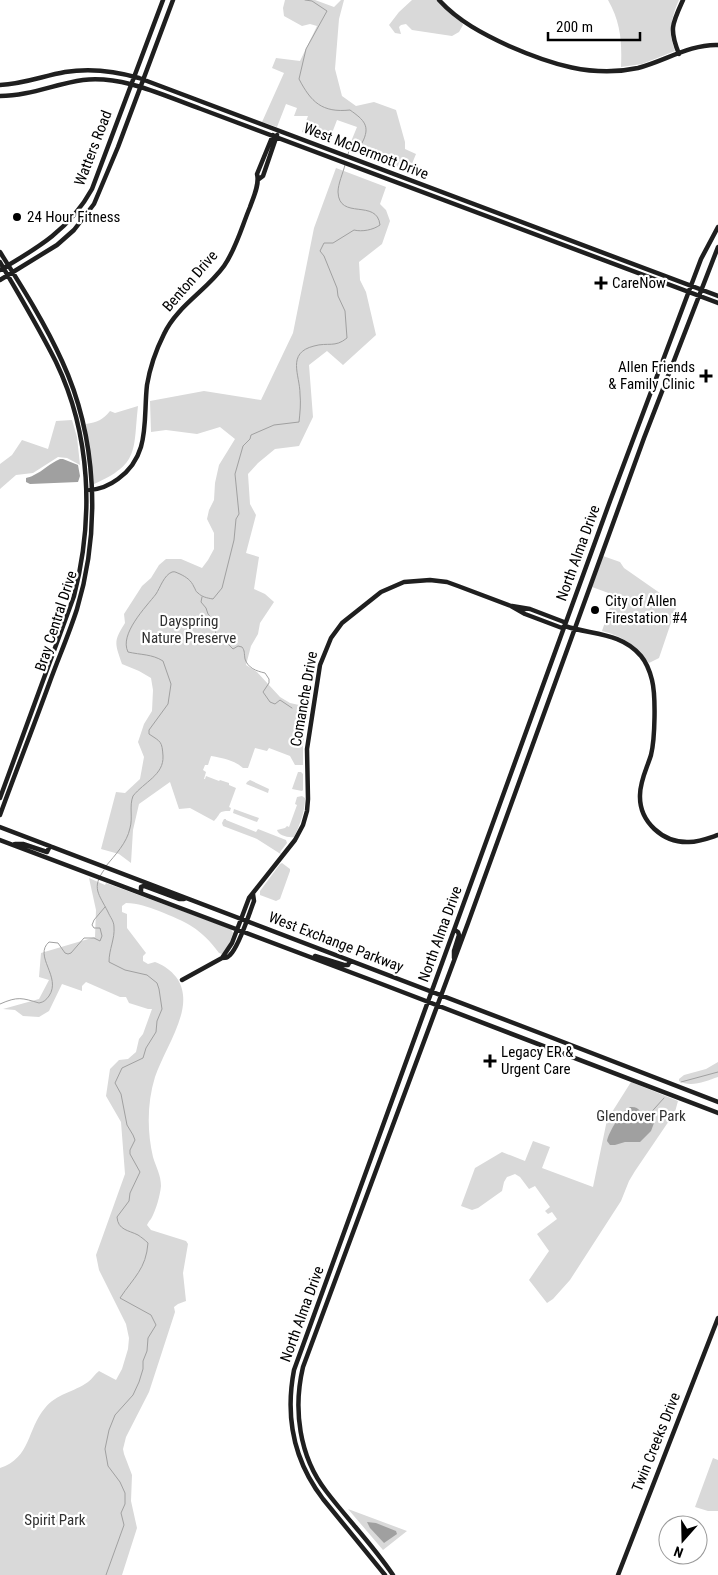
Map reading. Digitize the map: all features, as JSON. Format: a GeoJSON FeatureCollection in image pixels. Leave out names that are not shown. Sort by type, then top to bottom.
{"type":"FeatureCollection","features":[{"type":"Feature","properties":{"kind":"main road","name":"Watters Road"},"geometry":{"type":"LineString","coordinates":[[2,269],[52,238],[72,219],[92,189],[163,0]]}},
{"type":"Feature","properties":{"kind":"main road","name":"Watters Road"},"geometry":{"type":"LineString","coordinates":[[0,280],[57,246],[74,230],[100,193],[173,0]]}},
{"type":"Feature","properties":{"kind":"main road"},"geometry":{"type":"LineString","coordinates":[[439,0],[456,15],[488,36],[564,67],[594,71],[622,70],[651,64],[698,47],[718,45]]}},
{"type":"Feature","properties":{"kind":"main road"},"geometry":{"type":"LineString","coordinates":[[679,54],[672,31],[675,17],[683,0]]}},
{"type":"Feature","properties":{"kind":"main road","name":"West McDermott Drive"},"geometry":{"type":"LineString","coordinates":[[0,85],[24,82],[66,72],[96,70],[134,76],[718,296]]}},
{"type":"Feature","properties":{"kind":"main road"},"geometry":{"type":"LineString","coordinates":[[50,75],[53,87]]}},
{"type":"Feature","properties":{"kind":"main road","name":"West McDermott Drive"},"geometry":{"type":"LineString","coordinates":[[0,96],[20,95],[74,82],[98,79],[131,84],[718,304]]}},
{"type":"Feature","properties":{"kind":"main road"},"geometry":{"type":"LineString","coordinates":[[201,109],[204,102]]}},
{"type":"Feature","properties":{"kind":"main road","name":"Benton Drive"},"geometry":{"type":"LineString","coordinates":[[90,490],[112,483],[127,472],[137,457],[143,439],[148,383],[158,345],[167,328],[181,309],[215,276],[227,261],[259,179],[263,176],[274,137],[278,131]]}},
{"type":"Feature","properties":{"kind":"main road"},"geometry":{"type":"LineString","coordinates":[[464,208],[467,202]]}},
{"type":"Feature","properties":{"kind":"main road","name":"North Alma Drive"},"geometry":{"type":"LineString","coordinates":[[385,1575],[323,1500],[309,1480],[299,1458],[292,1426],[290,1402],[296,1362],[688,292],[701,259],[718,227]]}},
{"type":"Feature","properties":{"kind":"main road"},"geometry":{"type":"LineString","coordinates":[[555,242],[557,236]]}},
{"type":"Feature","properties":{"kind":"main road","name":"North Alma Drive"},"geometry":{"type":"LineString","coordinates":[[393,1575],[365,1536],[325,1490],[309,1461],[302,1438],[298,1413],[300,1382],[305,1359],[441,996],[644,438],[718,246]]}},
{"type":"Feature","properties":{"kind":"main road","name":"Bray Central Drive"},"geometry":{"type":"LineString","coordinates":[[0,252],[63,361],[73,389],[86,441],[92,526],[87,567],[77,609],[0,815]]}},
{"type":"Feature","properties":{"kind":"main road"},"geometry":{"type":"LineString","coordinates":[[616,265],[619,259]]}},
{"type":"Feature","properties":{"kind":"main road","name":"Bray Central Drive"},"geometry":{"type":"LineString","coordinates":[[0,262],[2,269],[8,276],[48,346],[67,389],[84,452],[90,490],[81,566],[74,596],[0,798]]}},
{"type":"Feature","properties":{"kind":"main road"},"geometry":{"type":"LineString","coordinates":[[636,434],[644,438]]}},
{"type":"Feature","properties":{"kind":"main road","name":"Comanche Drive"},"geometry":{"type":"LineString","coordinates":[[182,980],[232,953],[244,920],[254,901],[253,894],[295,840],[305,817],[308,799],[307,749],[320,664],[326,647],[338,628],[365,603],[395,585],[414,580],[447,582],[562,628],[565,626],[611,636],[623,641],[640,655],[650,671],[654,688],[654,737],[651,756],[640,787],[642,811],[657,832],[673,841],[692,842],[718,835]]}},
{"type":"Feature","properties":{"kind":"main road","name":"Comanche Drive"},"geometry":{"type":"LineString","coordinates":[[511,606],[539,612],[564,622],[565,626]]}},
{"type":"Feature","properties":{"kind":"main road"},"geometry":{"type":"LineString","coordinates":[[537,619],[539,612]]}},
{"type":"Feature","properties":{"kind":"main road","name":"West Exchange Parkway"},"geometry":{"type":"LineString","coordinates":[[0,827],[718,1102]]}},
{"type":"Feature","properties":{"kind":"main road","name":"West Exchange Parkway"},"geometry":{"type":"LineString","coordinates":[[0,840],[294,950],[718,1113]]}},
{"type":"Feature","properties":{"kind":"main road"},"geometry":{"type":"LineString","coordinates":[[8,843],[23,844],[47,852],[50,846]]}},
{"type":"Feature","properties":{"kind":"main road"},"geometry":{"type":"LineString","coordinates":[[141,892],[141,887],[144,886],[178,899],[188,899]]}},
{"type":"Feature","properties":{"kind":"main road"},"geometry":{"type":"LineString","coordinates":[[454,960],[454,951],[460,935],[455,930]]}},
{"type":"Feature","properties":{"kind":"main road"},"geometry":{"type":"LineString","coordinates":[[294,950],[344,965],[348,965],[350,961]]}},
{"type":"Feature","properties":{"kind":"main road"},"geometry":{"type":"LineString","coordinates":[[516,1035],[520,1029],[553,1038]]}},
{"type":"Feature","properties":{"kind":"main road"},"geometry":{"type":"LineString","coordinates":[[625,1077],[629,1067]]}},
{"type":"Feature","properties":{"kind":"main road"},"geometry":{"type":"LineString","coordinates":[[403,1074],[410,1077]]}},
{"type":"Feature","properties":{"kind":"main road","name":"Twin Creeks Drive"},"geometry":{"type":"LineString","coordinates":[[618,1575],[718,1318]]}},
{"type":"Feature","properties":{"kind":"green space"},"geometry":{"type":"Polygon","coordinates":[[[285,0],[315,0],[334,7],[341,0],[344,0],[339,19],[335,69],[342,96],[356,106],[374,102],[396,110],[405,142],[405,149],[416,154],[409,171],[348,149],[357,127],[337,120],[329,141],[302,132],[308,116],[294,116],[297,108],[286,104],[277,127],[262,122],[284,73],[272,68],[276,58],[300,61],[317,26],[310,24],[302,26],[284,16],[285,0]]]}},
{"type":"Feature","properties":{"kind":"green space"},"geometry":{"type":"Polygon","coordinates":[[[412,0],[436,0],[462,23],[463,25],[459,32],[452,36],[412,30],[406,24],[399,27],[401,34],[395,33],[389,25],[412,0]]]}},
{"type":"Feature","properties":{"kind":"green space"},"geometry":{"type":"Polygon","coordinates":[[[608,0],[679,0],[671,25],[675,51],[642,64],[621,67],[620,33],[616,17],[608,0]]]}},
{"type":"Feature","properties":{"kind":"green space","name":"Dayspring Nature Preserve"},"geometry":{"type":"Polygon","coordinates":[[[336,168],[386,187],[380,204],[386,210],[390,221],[382,244],[359,262],[360,280],[366,292],[376,335],[343,365],[327,351],[309,365],[313,417],[299,446],[275,449],[248,474],[250,504],[256,515],[246,553],[259,557],[254,589],[265,594],[274,602],[260,623],[258,634],[251,646],[246,665],[257,672],[280,697],[290,703],[308,707],[303,745],[303,765],[295,765],[290,756],[269,748],[267,751],[255,748],[248,768],[243,768],[228,760],[211,756],[208,765],[205,765],[203,770],[206,772],[204,779],[206,776],[229,783],[229,785],[236,788],[229,807],[231,808],[230,811],[221,812],[214,821],[190,808],[179,809],[170,782],[139,804],[133,830],[131,863],[119,854],[101,849],[116,792],[125,793],[140,779],[144,757],[138,742],[144,724],[152,711],[153,690],[151,678],[122,664],[116,643],[118,634],[125,623],[124,614],[142,586],[166,559],[181,559],[202,568],[208,560],[214,549],[214,533],[207,519],[214,500],[219,465],[235,439],[220,427],[197,434],[166,430],[151,432],[150,401],[204,391],[261,400],[293,333],[314,228],[336,168]]]}},
{"type":"Feature","properties":{"kind":"green space"},"geometry":{"type":"Polygon","coordinates":[[[138,406],[134,445],[127,462],[120,470],[94,484],[86,424],[100,420],[110,411],[115,413],[138,406]]]}},
{"type":"Feature","properties":{"kind":"green space"},"geometry":{"type":"Polygon","coordinates":[[[72,420],[77,437],[80,465],[67,458],[58,457],[33,473],[16,475],[0,489],[0,464],[12,455],[22,440],[48,449],[56,421],[72,420]]]}},
{"type":"Feature","properties":{"kind":"green space"},"geometry":{"type":"Polygon","coordinates":[[[603,556],[620,562],[624,568],[677,605],[659,658],[649,663],[628,642],[602,631],[614,595],[592,587],[603,556]]]}},
{"type":"Feature","properties":{"kind":"green space"},"geometry":{"type":"Polygon","coordinates":[[[298,772],[303,774],[302,791],[292,789],[298,772]]]}},
{"type":"Feature","properties":{"kind":"green space"},"geometry":{"type":"Polygon","coordinates":[[[250,780],[269,789],[268,793],[246,784],[250,780]]]}},
{"type":"Feature","properties":{"kind":"green space"},"geometry":{"type":"Polygon","coordinates":[[[302,796],[305,798],[300,823],[294,837],[284,836],[277,830],[289,827],[297,805],[295,804],[297,797],[302,796]]]}},
{"type":"Feature","properties":{"kind":"green space"},"geometry":{"type":"Polygon","coordinates":[[[234,809],[259,818],[257,822],[233,813],[234,809]]]}},
{"type":"Feature","properties":{"kind":"green space"},"geometry":{"type":"Polygon","coordinates":[[[224,819],[256,832],[258,829],[286,840],[287,843],[280,852],[281,854],[257,839],[223,826],[224,819]]]}},
{"type":"Feature","properties":{"kind":"green space"},"geometry":{"type":"Polygon","coordinates":[[[282,863],[290,871],[280,899],[276,901],[260,895],[260,891],[282,863]]]}},
{"type":"Feature","properties":{"kind":"green space","name":"Spirit Park"},"geometry":{"type":"Polygon","coordinates":[[[89,878],[231,929],[233,933],[228,947],[222,954],[206,937],[177,919],[139,904],[126,903],[122,906],[122,912],[127,914],[127,928],[146,953],[143,956],[143,961],[148,964],[155,962],[165,967],[174,974],[182,989],[183,1005],[178,1026],[155,1077],[150,1097],[150,1137],[161,1186],[156,1207],[147,1225],[151,1230],[186,1241],[188,1244],[183,1273],[186,1301],[174,1307],[175,1312],[149,1392],[126,1437],[123,1449],[132,1475],[131,1501],[137,1528],[122,1575],[0,1575],[0,1468],[18,1457],[39,1416],[54,1399],[88,1382],[99,1371],[116,1380],[122,1369],[128,1349],[129,1338],[126,1324],[99,1270],[96,1255],[125,1174],[121,1122],[106,1096],[110,1069],[119,1060],[128,1059],[136,1052],[139,1039],[143,1034],[152,1009],[129,1003],[126,997],[120,997],[86,982],[82,986],[82,991],[62,984],[49,1011],[39,1017],[23,1016],[15,1010],[3,1009],[39,999],[49,980],[39,977],[41,953],[95,937],[96,910],[89,878]]]}},
{"type":"Feature","properties":{"kind":"green space"},"geometry":{"type":"Polygon","coordinates":[[[718,1062],[718,1077],[693,1084],[679,1081],[684,1075],[706,1069],[718,1062]]]}},
{"type":"Feature","properties":{"kind":"green space","name":"Glendover Park"},"geometry":{"type":"Polygon","coordinates":[[[631,1082],[678,1101],[675,1112],[635,1171],[621,1201],[570,1280],[547,1303],[529,1280],[549,1251],[537,1234],[557,1219],[552,1212],[548,1214],[545,1211],[550,1207],[535,1186],[529,1189],[520,1177],[515,1174],[507,1177],[502,1191],[478,1208],[472,1210],[461,1206],[475,1168],[502,1152],[525,1161],[533,1141],[550,1147],[542,1168],[593,1187],[607,1120],[631,1082]]]}},
{"type":"Feature","properties":{"kind":"green space"},"geometry":{"type":"Polygon","coordinates":[[[713,1458],[718,1460],[718,1511],[708,1511],[695,1507],[713,1458]]]}},
{"type":"Feature","properties":{"kind":"green space"},"geometry":{"type":"Polygon","coordinates":[[[348,1509],[407,1531],[383,1550],[348,1509]]]}},
{"type":"Feature","properties":{"kind":"shaded area"},"geometry":{"type":"Polygon","coordinates":[[[60,459],[78,465],[80,476],[78,482],[30,484],[26,482],[26,478],[60,459]]]}},
{"type":"Feature","properties":{"kind":"shaded area"},"geometry":{"type":"Polygon","coordinates":[[[630,1107],[638,1109],[647,1119],[654,1123],[651,1131],[640,1142],[610,1145],[607,1141],[613,1127],[619,1117],[630,1107]]]}},
{"type":"Feature","properties":{"kind":"shaded area"},"geometry":{"type":"Polygon","coordinates":[[[367,1522],[376,1523],[396,1531],[397,1534],[384,1543],[367,1522]]]}},
{"type":"Feature","properties":{"kind":"waterway"},"geometry":{"type":"LineString","coordinates":[[305,0],[312,1],[327,11],[306,49],[299,79],[308,94],[318,104],[332,110],[350,110],[365,124],[366,132],[362,143],[350,148],[348,154]]}},
{"type":"Feature","properties":{"kind":"waterway"},"geometry":{"type":"LineString","coordinates":[[106,866],[126,839],[131,824],[133,796],[157,773],[162,763],[161,745],[149,734],[149,730],[168,704],[171,684],[163,661],[151,656],[128,652],[126,645],[130,629],[140,613],[156,594],[164,579],[172,572],[176,572],[188,579],[196,592],[205,597],[213,599],[222,588],[234,540],[236,519],[239,514],[235,474],[243,446],[250,439],[251,435],[274,425],[299,422],[300,397],[296,366],[297,359],[305,349],[319,345],[339,343],[347,338],[345,311],[324,256],[320,251],[324,243],[333,243],[354,230],[367,230],[380,225],[377,217],[372,213],[345,206],[340,201],[338,189],[345,165]]}},
{"type":"Feature","properties":{"kind":"waterway"},"geometry":{"type":"LineString","coordinates":[[202,597],[201,602],[214,621],[218,639],[226,642],[233,649],[238,646],[242,647],[248,665],[265,673],[269,683],[263,692],[270,702],[275,704],[280,700],[292,708]]}},
{"type":"Feature","properties":{"kind":"waterway"},"geometry":{"type":"LineString","coordinates":[[104,870],[97,886],[99,896],[114,925],[109,962],[125,970],[147,975],[157,983],[162,1009],[157,1021],[156,1032],[146,1048],[143,1058],[122,1068],[115,1083],[121,1094],[127,1125],[135,1140],[130,1154],[140,1172],[130,1193],[129,1201],[117,1217],[121,1227],[138,1235],[148,1243],[142,1266],[120,1298],[151,1315],[156,1325],[148,1338],[147,1351],[139,1382],[133,1395],[115,1415],[109,1430],[105,1449],[108,1466],[120,1482],[125,1493],[125,1504],[121,1513],[124,1525],[106,1575]]}},
{"type":"Feature","properties":{"kind":"waterway"},"geometry":{"type":"LineString","coordinates":[[0,1004],[16,999],[39,1003],[46,1000],[52,989],[52,982],[45,960],[45,948],[49,942],[58,943],[65,953],[68,954],[84,938],[94,938],[100,941],[102,936],[100,928],[94,928],[92,925],[105,907]]}},
{"type":"Feature","properties":{"kind":"waterway"},"geometry":{"type":"LineString","coordinates":[[681,1082],[718,1072]]}},
{"type":"Feature","properties":{"kind":"waterway"},"geometry":{"type":"LineString","coordinates":[[646,1118],[664,1098]]}},
{"type":"Feature","properties":{"kind":"place","name":"24 Hour Fitness"},"geometry":{"type":"Point","coordinates":[17,217]}},
{"type":"Feature","properties":{"kind":"place","name":"CareNow"},"geometry":{"type":"Point","coordinates":[601,283]}},
{"type":"Feature","properties":{"kind":"place","name":"Allen Friends & Family Clinic"},"geometry":{"type":"Point","coordinates":[706,376]}},
{"type":"Feature","properties":{"kind":"place","name":"City of Allen Firestation #4"},"geometry":{"type":"Point","coordinates":[595,610]}},
{"type":"Feature","properties":{"kind":"place","name":"Legacy ER & Urgent Care"},"geometry":{"type":"Point","coordinates":[490,1061]}}]}
